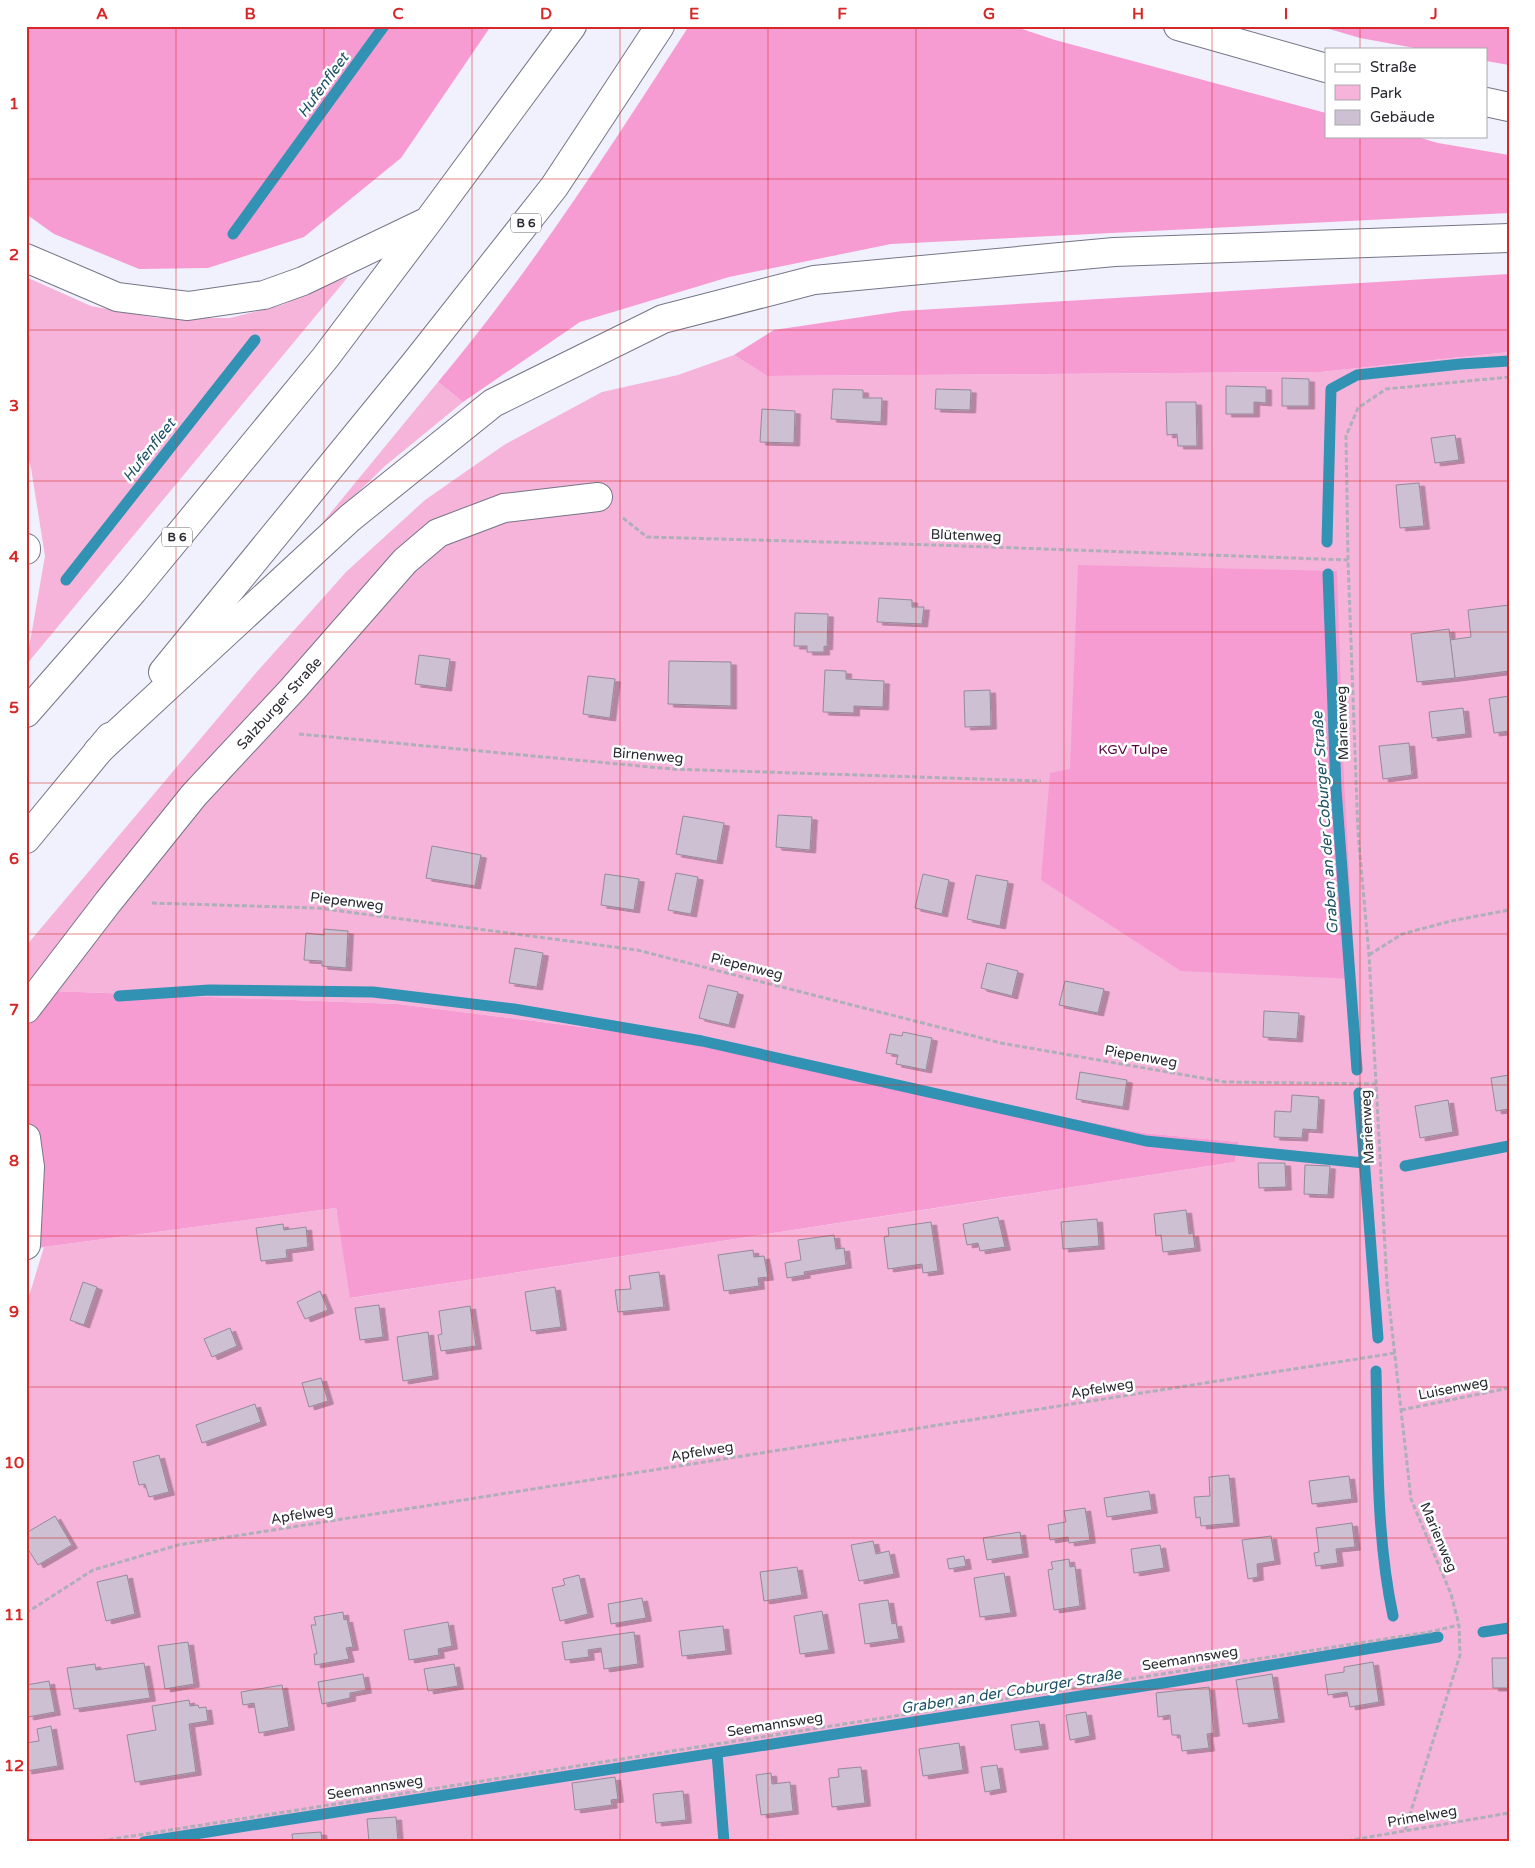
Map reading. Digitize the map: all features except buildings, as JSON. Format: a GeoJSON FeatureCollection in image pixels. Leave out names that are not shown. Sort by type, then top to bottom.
{"type":"FeatureCollection","features":[{"type":"Feature","properties":{"kind":"main road","name":"B 6"},"geometry":{"type":"LineString","coordinates":[[26,713],[133,591],[318,365],[429,220],[572,26]]}},
{"type":"Feature","properties":{"kind":"main road","name":"B 6"},"geometry":{"type":"LineString","coordinates":[[26,839],[378,409],[554,187],[660,26]]}},
{"type":"Feature","properties":{"kind":"main road"},"geometry":{"type":"LineString","coordinates":[[1178,26],[1325,68]]}},
{"type":"Feature","properties":{"kind":"main road"},"geometry":{"type":"LineString","coordinates":[[1488,102],[1509,107]]}},
{"type":"Feature","properties":{"kind":"main road"},"geometry":{"type":"LineString","coordinates":[[26,258],[117,297],[188,306],[264,296],[303,281],[429,220]]}},
{"type":"Feature","properties":{"kind":"main road"},"geometry":{"type":"LineString","coordinates":[[98,751],[350,518],[493,403],[664,319],[814,280],[1114,252],[1509,238]]}},
{"type":"Feature","properties":{"kind":"main road","name":"Salzburger Straße"},"geometry":{"type":"LineString","coordinates":[[26,1009],[108,902],[194,795],[256,730],[405,561],[438,533],[504,508],[598,496]]}},
{"type":"Feature","properties":{"kind":"main road"},"geometry":{"type":"LineString","coordinates":[[26,1138],[30,1167],[26,1245]]}},
{"type":"Feature","properties":{"kind":"path","name":"Marienweg"},"geometry":{"type":"LineString","coordinates":[[1404,1830],[1460,1655],[1459,1625],[1451,1594],[1411,1499],[1387,1285],[1368,955],[1358,834],[1348,560],[1346,436],[1358,408],[1386,389],[1509,377]]}},
{"type":"Feature","properties":{"kind":"path","name":"Blütenweg"},"geometry":{"type":"LineString","coordinates":[[598,496],[646,536],[925,544],[1348,560]]}},
{"type":"Feature","properties":{"kind":"path","name":"Birnenweg"},"geometry":{"type":"LineString","coordinates":[[256,730],[672,769],[1041,781]]}},
{"type":"Feature","properties":{"kind":"path","name":"Piepenweg"},"geometry":{"type":"LineString","coordinates":[[108,902],[318,908],[637,950],[1001,1043],[1225,1082],[1376,1084]]}},
{"type":"Feature","properties":{"kind":"path"},"geometry":{"type":"LineString","coordinates":[[1368,955],[1402,934],[1451,921],[1509,910]]}},
{"type":"Feature","properties":{"kind":"path","name":"Apfelweg"},"geometry":{"type":"LineString","coordinates":[[26,1613],[93,1570],[178,1545],[1395,1353]]}},
{"type":"Feature","properties":{"kind":"path","name":"Luisenweg"},"geometry":{"type":"LineString","coordinates":[[1401,1410],[1509,1388]]}},
{"type":"Feature","properties":{"kind":"path","name":"Seemannsweg"},"geometry":{"type":"LineString","coordinates":[[94,1842],[1399,1637],[1459,1625]]}},
{"type":"Feature","properties":{"kind":"path","name":"Primelweg"},"geometry":{"type":"LineString","coordinates":[[1340,1842],[1509,1813]]}},
{"type":"Feature","properties":{"kind":"green space"},"geometry":{"type":"Polygon","coordinates":[[[26,26],[491,26],[401,158],[304,237],[208,268],[139,269],[54,234],[26,214],[26,26]]]}},
{"type":"Feature","properties":{"kind":"green space"},"geometry":{"type":"Polygon","coordinates":[[[689,26],[1013,26],[1055,40],[1325,113],[1325,138],[1421,138],[1438,143],[1509,155],[1509,213],[891,244],[729,277],[580,322],[463,402],[438,382],[505,297],[599,163],[689,26]]]}},
{"type":"Feature","properties":{"kind":"green space"},"geometry":{"type":"Polygon","coordinates":[[[1319,26],[1509,26],[1509,65],[1488,61],[1488,48],[1415,48],[1360,38],[1319,26]]]}},
{"type":"Feature","properties":{"kind":"green space"},"geometry":{"type":"Polygon","coordinates":[[[1509,274],[1509,352],[1321,372],[767,376],[734,355],[774,330],[902,311],[1509,274]]]}},
{"type":"Feature","properties":{"kind":"green space"},"geometry":{"type":"Polygon","coordinates":[[[26,277],[91,306],[157,318],[230,318],[282,305],[348,277],[26,665],[45,556],[26,448],[26,277]]]}},
{"type":"Feature","properties":{"kind":"green space","name":"KGV Tulpe"},"geometry":{"type":"Polygon","coordinates":[[[1509,352],[1509,1842],[26,1842],[26,1306],[44,1247],[336,1208],[351,1298],[1235,1162],[1237,1142],[1144,1133],[701,1042],[398,1004],[26,990],[26,946],[255,674],[346,572],[425,500],[504,445],[602,392],[678,375],[734,355],[767,376],[1321,372],[1509,352]]]}},
{"type":"Feature","properties":{"kind":"green space"},"geometry":{"type":"Polygon","coordinates":[[[438,382],[463,402],[385,466],[305,544],[438,382]]]}},
{"type":"Feature","properties":{"kind":"green space"},"geometry":{"type":"Polygon","coordinates":[[[1078,565],[1337,571],[1344,780],[1355,979],[1181,971],[1041,880],[1050,773],[1070,769],[1078,565]]]}},
{"type":"Feature","properties":{"kind":"green space"},"geometry":{"type":"Polygon","coordinates":[[[26,990],[398,1004],[701,1042],[1144,1133],[1238,1142],[1235,1162],[350,1298],[336,1208],[26,1251],[26,990]]]}},
{"type":"Feature","properties":{"kind":"waterway","name":"Hufenfleet"},"geometry":{"type":"LineString","coordinates":[[233,234],[384,26]]}},
{"type":"Feature","properties":{"kind":"waterway","name":"Hufenfleet"},"geometry":{"type":"LineString","coordinates":[[66,580],[255,340]]}},
{"type":"Feature","properties":{"kind":"waterway","name":"Graben an der Coburger Straße"},"geometry":{"type":"LineString","coordinates":[[1327,542],[1331,389],[1357,375],[1509,361]]}},
{"type":"Feature","properties":{"kind":"waterway","name":"Graben an der Coburger Straße"},"geometry":{"type":"LineString","coordinates":[[1328,574],[1336,789],[1357,1070]]}},
{"type":"Feature","properties":{"kind":"waterway"},"geometry":{"type":"LineString","coordinates":[[119,996],[209,990],[373,992],[514,1009],[702,1041],[1146,1141],[1364,1163]]}},
{"type":"Feature","properties":{"kind":"waterway","name":"Graben an der Coburger Straße"},"geometry":{"type":"LineString","coordinates":[[1359,1093],[1378,1338]]}},
{"type":"Feature","properties":{"kind":"waterway"},"geometry":{"type":"LineString","coordinates":[[1405,1166],[1509,1146]]}},
{"type":"Feature","properties":{"kind":"waterway","name":"Graben an der Coburger Straße"},"geometry":{"type":"LineString","coordinates":[[1376,1371],[1383,1555],[1393,1616]]}},
{"type":"Feature","properties":{"kind":"waterway"},"geometry":{"type":"LineString","coordinates":[[1483,1632],[1509,1628]]}},
{"type":"Feature","properties":{"kind":"waterway","name":"Graben an der Coburger Straße"},"geometry":{"type":"LineString","coordinates":[[144,1842],[1176,1681],[1438,1637]]}},
{"type":"Feature","properties":{"kind":"waterway","name":"Graben an der Coburger Straße"},"geometry":{"type":"LineString","coordinates":[[717,1753],[724,1842]]}}]}
